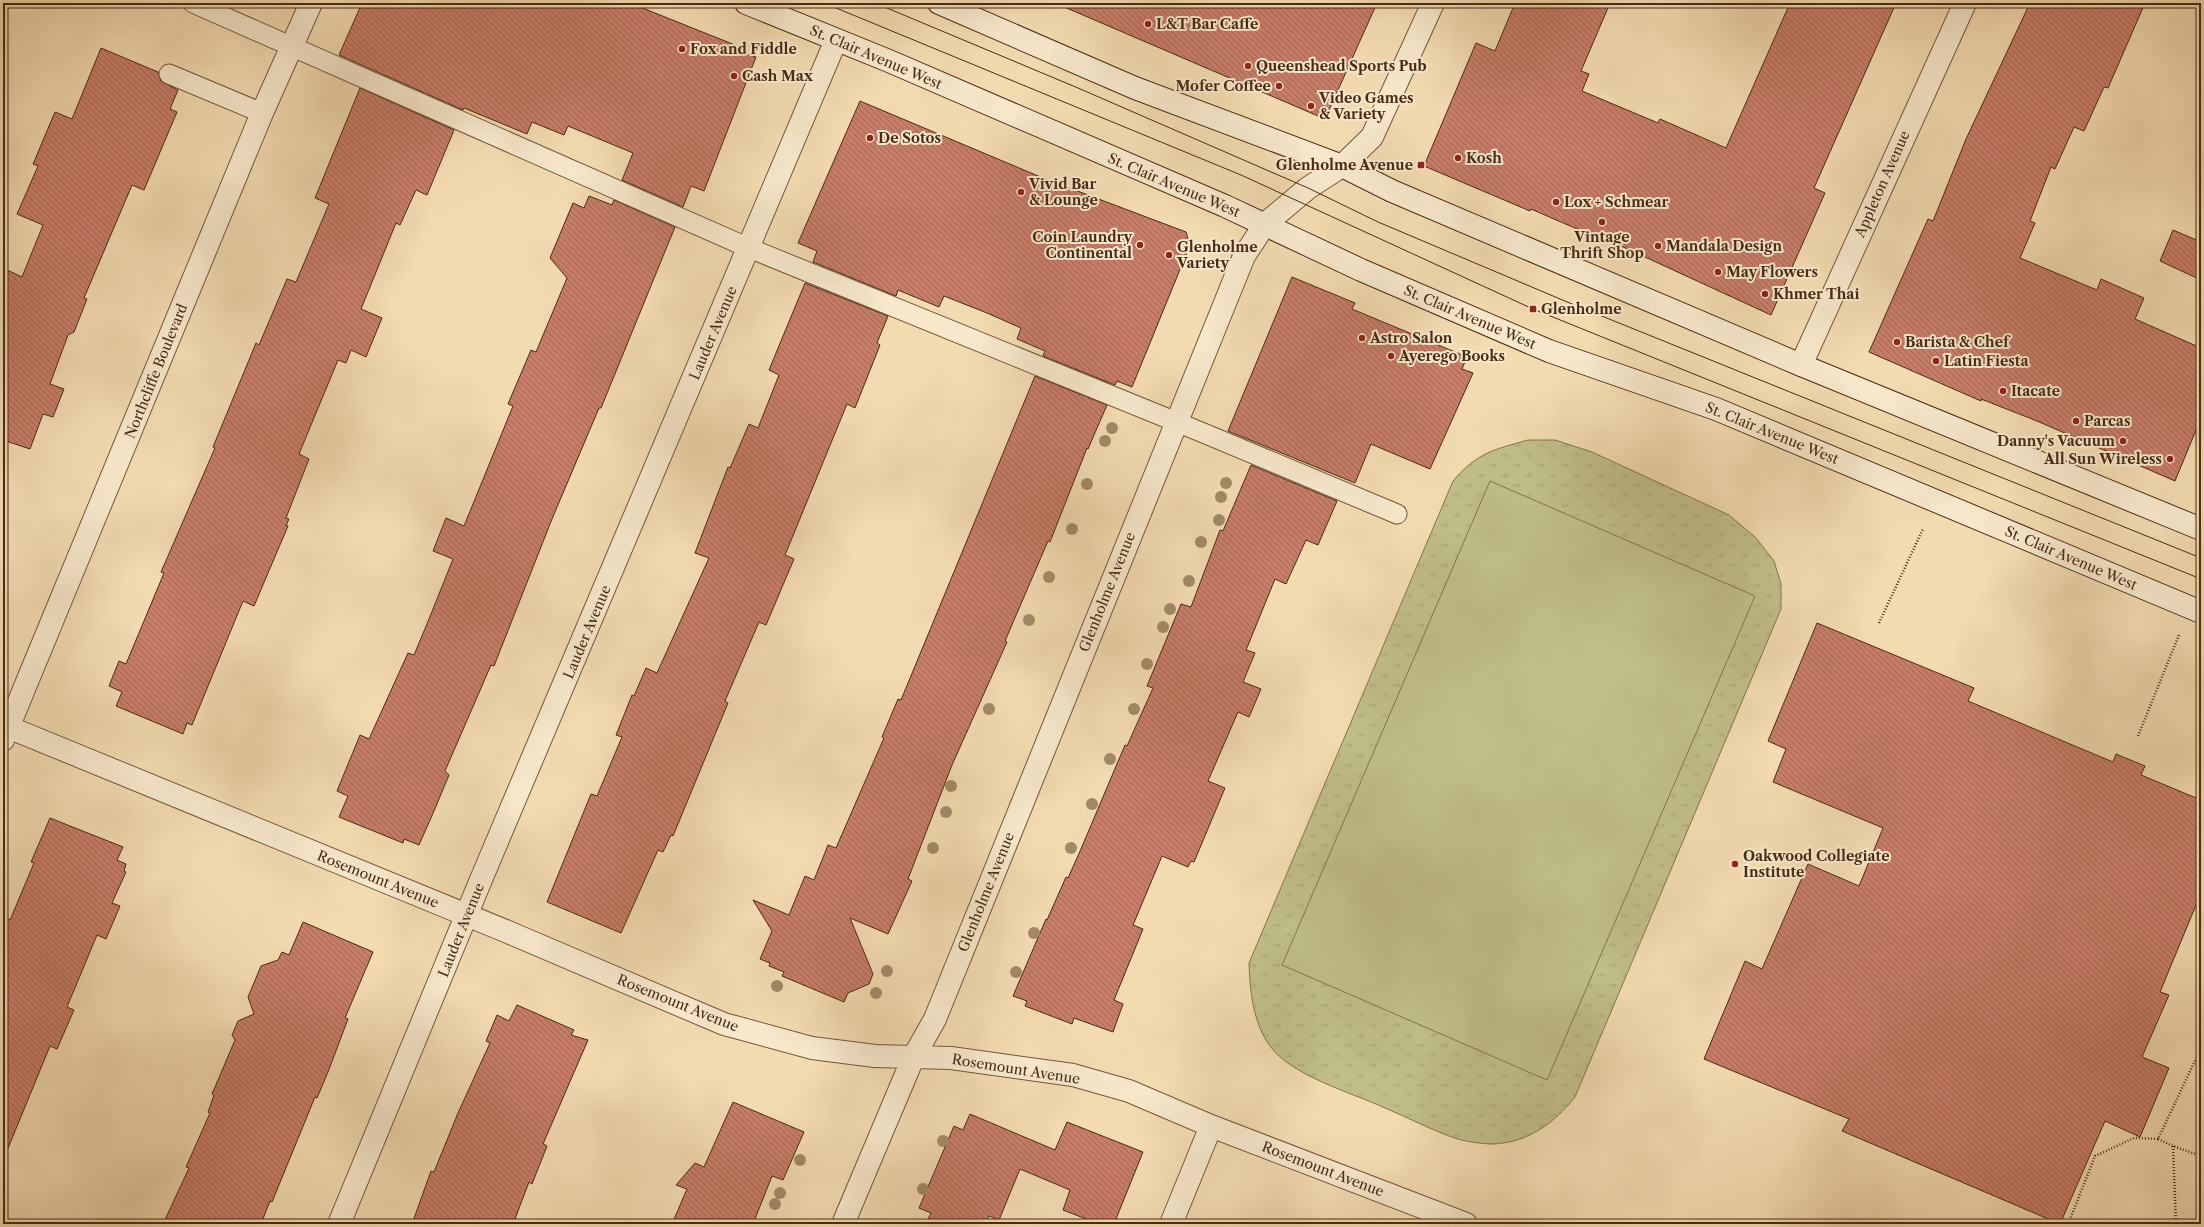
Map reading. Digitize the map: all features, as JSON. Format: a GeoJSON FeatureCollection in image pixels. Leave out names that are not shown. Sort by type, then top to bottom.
{"type":"FeatureCollection","features":[{"type":"Feature","properties":{"kind":"street","name":"Northcliffe Boulevard"},"geometry":{"type":"LineString","coordinates":[[5,730],[262,113],[311,3]]}},
{"type":"Feature","properties":{"kind":"street","name":"St. Clair Avenue West"},"geometry":{"type":"LineString","coordinates":[[746,3],[836,40],[1265,224],[1361,270],[1549,351],[1716,409],[2201,612]]}},
{"type":"Feature","properties":{"kind":"street"},"geometry":{"type":"LineString","coordinates":[[939,3],[1135,88],[1342,166],[1392,191],[1801,365],[2201,529]]}},
{"type":"Feature","properties":{"kind":"street","name":"Glenholme Avenue"},"geometry":{"type":"LineString","coordinates":[[843,1224],[913,1058],[935,1019],[1244,256],[1265,224],[1308,188],[1342,166],[1372,137],[1433,3]]}},
{"type":"Feature","properties":{"kind":"street","name":"Appleton Avenue"},"geometry":{"type":"LineString","coordinates":[[1801,365],[1965,3]]}},
{"type":"Feature","properties":{"kind":"street","name":"Lauder Avenue"},"geometry":{"type":"LineString","coordinates":[[339,1224],[467,916],[750,248],[836,40]]}},
{"type":"Feature","properties":{"kind":"street","name":"Rosemount Avenue"},"geometry":{"type":"LineString","coordinates":[[5,730],[467,916],[724,1024],[812,1048],[875,1056],[951,1058],[1073,1075],[1129,1091],[1211,1126],[1466,1224]]}},
{"type":"Feature","properties":{"kind":"street"},"geometry":{"type":"LineString","coordinates":[[1172,1224],[1211,1126]]}},
{"type":"Feature","properties":{"kind":"lane"},"geometry":{"type":"LineString","coordinates":[[194,3],[292,48],[750,248],[1398,514]]}},
{"type":"Feature","properties":{"kind":"lane"},"geometry":{"type":"LineString","coordinates":[[169,74],[262,113]]}},
{"type":"Feature","properties":{"kind":"path"},"geometry":{"type":"LineString","coordinates":[[1879,623],[1924,526]]}},
{"type":"Feature","properties":{"kind":"path"},"geometry":{"type":"LineString","coordinates":[[2138,736],[2179,635]]}},
{"type":"Feature","properties":{"kind":"path"},"geometry":{"type":"LineString","coordinates":[[2158,1139],[2201,1048]]}},
{"type":"Feature","properties":{"kind":"path"},"geometry":{"type":"LineString","coordinates":[[2079,1224],[2069,1222],[2095,1156],[2134,1138],[2158,1139],[2201,1156]]}},
{"type":"Feature","properties":{"kind":"path"},"geometry":{"type":"LineString","coordinates":[[2173,1146],[2176,1224]]}},
{"type":"Feature","properties":{"kind":"green space"},"geometry":{"type":"Polygon","coordinates":[[[1528,440],[1555,440],[1592,452],[1729,515],[1756,538],[1774,561],[1781,584],[1781,609],[1575,1097],[1558,1115],[1540,1130],[1518,1139],[1490,1144],[1476,1143],[1449,1136],[1316,1079],[1290,1065],[1271,1047],[1259,1025],[1252,1000],[1249,963],[1453,481],[1470,464],[1487,453],[1528,440]]]}},
{"type":"Feature","properties":{"kind":"green space"},"geometry":{"type":"Polygon","coordinates":[[[1490,481],[1755,596],[1547,1080],[1282,965],[1490,481]]]}},
{"type":"Feature","properties":{"kind":"building"},"geometry":{"type":"Polygon","coordinates":[[[362,3],[630,3],[745,49],[743,52],[756,57],[704,191],[691,186],[683,207],[622,180],[633,153],[568,126],[564,135],[532,122],[527,134],[464,108],[463,110],[339,55],[362,3]]]}},
{"type":"Feature","properties":{"kind":"building"},"geometry":{"type":"Polygon","coordinates":[[[1055,3],[1377,3],[1325,119],[1055,3]]]}},
{"type":"Feature","properties":{"kind":"building"},"geometry":{"type":"Polygon","coordinates":[[[1515,3],[1610,3],[1581,71],[1589,74],[1582,91],[1658,123],[1660,119],[1726,148],[1790,3],[1896,3],[1814,188],[1825,193],[1771,315],[1608,240],[1607,242],[1531,209],[1530,211],[1424,166],[1476,43],[1495,51],[1515,3]]]}},
{"type":"Feature","properties":{"kind":"building"},"geometry":{"type":"Polygon","coordinates":[[[2030,3],[2145,3],[2108,88],[2104,87],[2084,131],[2074,127],[2055,169],[2051,167],[2030,221],[2035,223],[2020,258],[2097,290],[2101,279],[2144,298],[2135,319],[2201,348],[2201,418],[2175,481],[2037,421],[1981,399],[1981,401],[1869,352],[1928,219],[1933,221],[1966,139],[2030,3]]]}},
{"type":"Feature","properties":{"kind":"building"},"geometry":{"type":"Polygon","coordinates":[[[101,48],[158,72],[161,81],[178,90],[170,109],[177,112],[144,190],[132,185],[84,298],[87,299],[74,332],[68,335],[50,384],[64,389],[53,417],[43,414],[30,449],[3,440],[3,268],[22,277],[43,225],[17,214],[38,166],[33,164],[55,112],[72,119],[101,48]]]}},
{"type":"Feature","properties":{"kind":"building"},"geometry":{"type":"Polygon","coordinates":[[[360,88],[454,130],[427,195],[416,190],[400,225],[396,223],[361,309],[382,318],[366,357],[351,350],[346,363],[338,360],[299,454],[309,459],[286,518],[289,519],[286,526],[288,526],[254,606],[243,601],[192,725],[187,723],[183,734],[116,706],[122,692],[109,686],[119,661],[126,664],[164,573],[161,572],[215,448],[213,447],[256,343],[259,345],[287,279],[296,282],[329,204],[315,198],[360,88]]]}},
{"type":"Feature","properties":{"kind":"building"},"geometry":{"type":"Polygon","coordinates":[[[860,101],[1043,178],[1186,232],[1190,245],[1132,387],[1117,381],[1115,385],[1043,356],[1045,351],[1017,339],[1021,328],[944,296],[939,307],[898,290],[896,296],[813,262],[817,251],[798,243],[860,101]]]}},
{"type":"Feature","properties":{"kind":"building"},"geometry":{"type":"Polygon","coordinates":[[[589,196],[612,205],[614,200],[675,227],[601,408],[599,408],[552,519],[494,666],[491,665],[445,771],[449,775],[419,845],[404,839],[403,843],[339,817],[348,796],[337,791],[360,735],[369,739],[408,653],[414,655],[453,559],[433,551],[446,518],[464,526],[513,406],[508,404],[531,350],[536,352],[567,278],[550,258],[573,203],[584,208],[589,196]]]}},
{"type":"Feature","properties":{"kind":"building"},"geometry":{"type":"Polygon","coordinates":[[[2173,230],[2201,242],[2201,280],[2160,261],[2173,230]]]}},
{"type":"Feature","properties":{"kind":"building"},"geometry":{"type":"Polygon","coordinates":[[[1292,277],[1355,303],[1352,309],[1467,357],[1462,369],[1473,373],[1430,469],[1371,444],[1355,483],[1228,431],[1292,277]]]}},
{"type":"Feature","properties":{"kind":"building"},"geometry":{"type":"Polygon","coordinates":[[[805,283],[888,316],[877,343],[880,345],[855,408],[847,404],[785,555],[794,559],[766,625],[759,622],[725,701],[728,703],[673,836],[671,835],[663,852],[658,850],[621,933],[547,902],[591,794],[597,796],[622,737],[616,735],[632,695],[634,696],[646,668],[657,673],[709,558],[695,553],[728,467],[730,468],[749,424],[758,428],[779,375],[769,370],[805,283]]]}},
{"type":"Feature","properties":{"kind":"building"},"geometry":{"type":"Polygon","coordinates":[[[1035,376],[1107,405],[1088,449],[1087,448],[1050,542],[1048,541],[1005,641],[1007,642],[952,765],[908,879],[912,881],[888,934],[850,918],[873,974],[869,984],[848,993],[844,1002],[782,976],[784,972],[769,966],[770,963],[760,959],[772,931],[753,900],[789,915],[805,876],[814,880],[828,845],[836,848],[884,738],[882,737],[898,699],[901,700],[1035,376]]]}},
{"type":"Feature","properties":{"kind":"building"},"geometry":{"type":"Polygon","coordinates":[[[1251,465],[1337,501],[1318,545],[1306,540],[1286,584],[1275,579],[1246,650],[1255,653],[1243,682],[1261,689],[1249,717],[1238,712],[1208,781],[1225,788],[1194,862],[1191,861],[1188,867],[1162,856],[1133,925],[1143,929],[1114,1000],[1123,1004],[1113,1032],[1074,1018],[1072,1024],[1025,1006],[1027,1001],[1013,996],[1046,919],[1047,920],[1066,877],[1068,878],[1081,849],[1125,745],[1127,746],[1153,688],[1147,686],[1181,604],[1191,607],[1220,530],[1223,531],[1251,465]]]}},
{"type":"Feature","properties":{"kind":"building"},"geometry":{"type":"Polygon","coordinates":[[[1817,623],[1974,688],[1968,701],[2113,762],[2116,754],[2145,766],[2141,775],[2201,800],[2201,893],[2160,992],[2169,995],[2142,1057],[2169,1068],[2140,1137],[2105,1121],[2060,1224],[1842,1131],[1849,1119],[1704,1059],[1745,961],[1762,969],[1808,864],[1859,886],[1883,828],[1773,782],[1786,749],[1768,741],[1817,623]]]}},
{"type":"Feature","properties":{"kind":"building"},"geometry":{"type":"Polygon","coordinates":[[[50,818],[123,847],[117,860],[126,864],[124,871],[126,872],[112,903],[120,906],[106,939],[97,935],[67,1007],[74,1010],[57,1049],[50,1046],[4,1158],[3,917],[10,920],[34,863],[31,862],[50,818]]]}},
{"type":"Feature","properties":{"kind":"building"},"geometry":{"type":"Polygon","coordinates":[[[303,922],[373,952],[345,1018],[348,1019],[328,1072],[317,1098],[315,1097],[272,1202],[270,1201],[261,1224],[163,1224],[189,1168],[186,1167],[210,1113],[208,1112],[214,1095],[212,1094],[235,1040],[232,1035],[238,1021],[254,1014],[248,997],[261,966],[278,960],[282,952],[289,955],[303,922]]]}},
{"type":"Feature","properties":{"kind":"building"},"geometry":{"type":"Polygon","coordinates":[[[517,1005],[574,1030],[571,1035],[588,1040],[543,1144],[547,1146],[532,1184],[529,1182],[513,1224],[412,1224],[431,1171],[434,1172],[458,1113],[490,1043],[486,1041],[497,1015],[509,1021],[517,1005]]]}},
{"type":"Feature","properties":{"kind":"building"},"geometry":{"type":"Polygon","coordinates":[[[733,1102],[804,1132],[783,1180],[772,1176],[753,1224],[672,1224],[687,1189],[676,1185],[695,1163],[704,1167],[733,1102]]]}},
{"type":"Feature","properties":{"kind":"building"},"geometry":{"type":"Polygon","coordinates":[[[970,1114],[1055,1150],[1067,1122],[1143,1152],[1114,1224],[1099,1224],[1063,1210],[1070,1190],[1020,1169],[999,1220],[989,1216],[985,1224],[926,1224],[931,1213],[919,1208],[954,1126],[963,1130],[970,1114]]]}},
{"type":"Feature","properties":{"kind":"tram line"},"geometry":{"type":"LineString","coordinates":[[824,3],[1241,175],[1533,309],[2201,579]]}},
{"type":"Feature","properties":{"kind":"tram line"},"geometry":{"type":"LineString","coordinates":[[875,3],[1078,88],[1308,188],[1378,222],[1572,304],[2201,558]]}},
{"type":"Feature","properties":{"kind":"place","name":"L&T Bar Caffe"},"geometry":{"type":"Point","coordinates":[1148,24]}},
{"type":"Feature","properties":{"kind":"place","name":"Fox and Fiddle"},"geometry":{"type":"Point","coordinates":[682,49]}},
{"type":"Feature","properties":{"kind":"place","name":"Queenshead Sports Pub"},"geometry":{"type":"Point","coordinates":[1248,66]}},
{"type":"Feature","properties":{"kind":"place","name":"Cash Max"},"geometry":{"type":"Point","coordinates":[734,76]}},
{"type":"Feature","properties":{"kind":"place","name":"Mofer Coffee"},"geometry":{"type":"Point","coordinates":[1279,86]}},
{"type":"Feature","properties":{"kind":"place","name":"Video Games & Variety"},"geometry":{"type":"Point","coordinates":[1311,106]}},
{"type":"Feature","properties":{"kind":"place","name":"De Sotos"},"geometry":{"type":"Point","coordinates":[870,138]}},
{"type":"Feature","properties":{"kind":"place","name":"Kosh"},"geometry":{"type":"Point","coordinates":[1458,158]}},
{"type":"Feature","properties":{"kind":"place","name":"Glenholme Avenue"},"geometry":{"type":"Point","coordinates":[1421,165]}},
{"type":"Feature","properties":{"kind":"place","name":"Vivid Bar & Lounge"},"geometry":{"type":"Point","coordinates":[1021,192]}},
{"type":"Feature","properties":{"kind":"place","name":"Lox + Schmear"},"geometry":{"type":"Point","coordinates":[1556,202]}},
{"type":"Feature","properties":{"kind":"place","name":"Vintage Thrift Shop"},"geometry":{"type":"Point","coordinates":[1602,222]}},
{"type":"Feature","properties":{"kind":"place","name":"Coin Laundry Continental"},"geometry":{"type":"Point","coordinates":[1140,245]}},
{"type":"Feature","properties":{"kind":"place","name":"Mandala Design"},"geometry":{"type":"Point","coordinates":[1658,246]}},
{"type":"Feature","properties":{"kind":"place","name":"Glenholme Variety"},"geometry":{"type":"Point","coordinates":[1169,255]}},
{"type":"Feature","properties":{"kind":"place","name":"May Flowers"},"geometry":{"type":"Point","coordinates":[1718,272]}},
{"type":"Feature","properties":{"kind":"place","name":"Khmer Thai"},"geometry":{"type":"Point","coordinates":[1765,294]}},
{"type":"Feature","properties":{"kind":"place","name":"Glenholme"},"geometry":{"type":"Point","coordinates":[1533,309]}},
{"type":"Feature","properties":{"kind":"place","name":"Astro Salon"},"geometry":{"type":"Point","coordinates":[1362,338]}},
{"type":"Feature","properties":{"kind":"place","name":"Barista & Chef"},"geometry":{"type":"Point","coordinates":[1897,342]}},
{"type":"Feature","properties":{"kind":"place","name":"Ayerego Books"},"geometry":{"type":"Point","coordinates":[1391,356]}},
{"type":"Feature","properties":{"kind":"place","name":"Latin Fiesta"},"geometry":{"type":"Point","coordinates":[1936,361]}},
{"type":"Feature","properties":{"kind":"place","name":"Itacate"},"geometry":{"type":"Point","coordinates":[2003,391]}},
{"type":"Feature","properties":{"kind":"place","name":"Parcas"},"geometry":{"type":"Point","coordinates":[2076,421]}},
{"type":"Feature","properties":{"kind":"place","name":"Danny's Vacuum"},"geometry":{"type":"Point","coordinates":[2123,441]}},
{"type":"Feature","properties":{"kind":"place","name":"All Sun Wireless"},"geometry":{"type":"Point","coordinates":[2170,459]}},
{"type":"Feature","properties":{"kind":"place","name":"Oakwood Collegiate Institute"},"geometry":{"type":"Point","coordinates":[1735,864]}}]}
